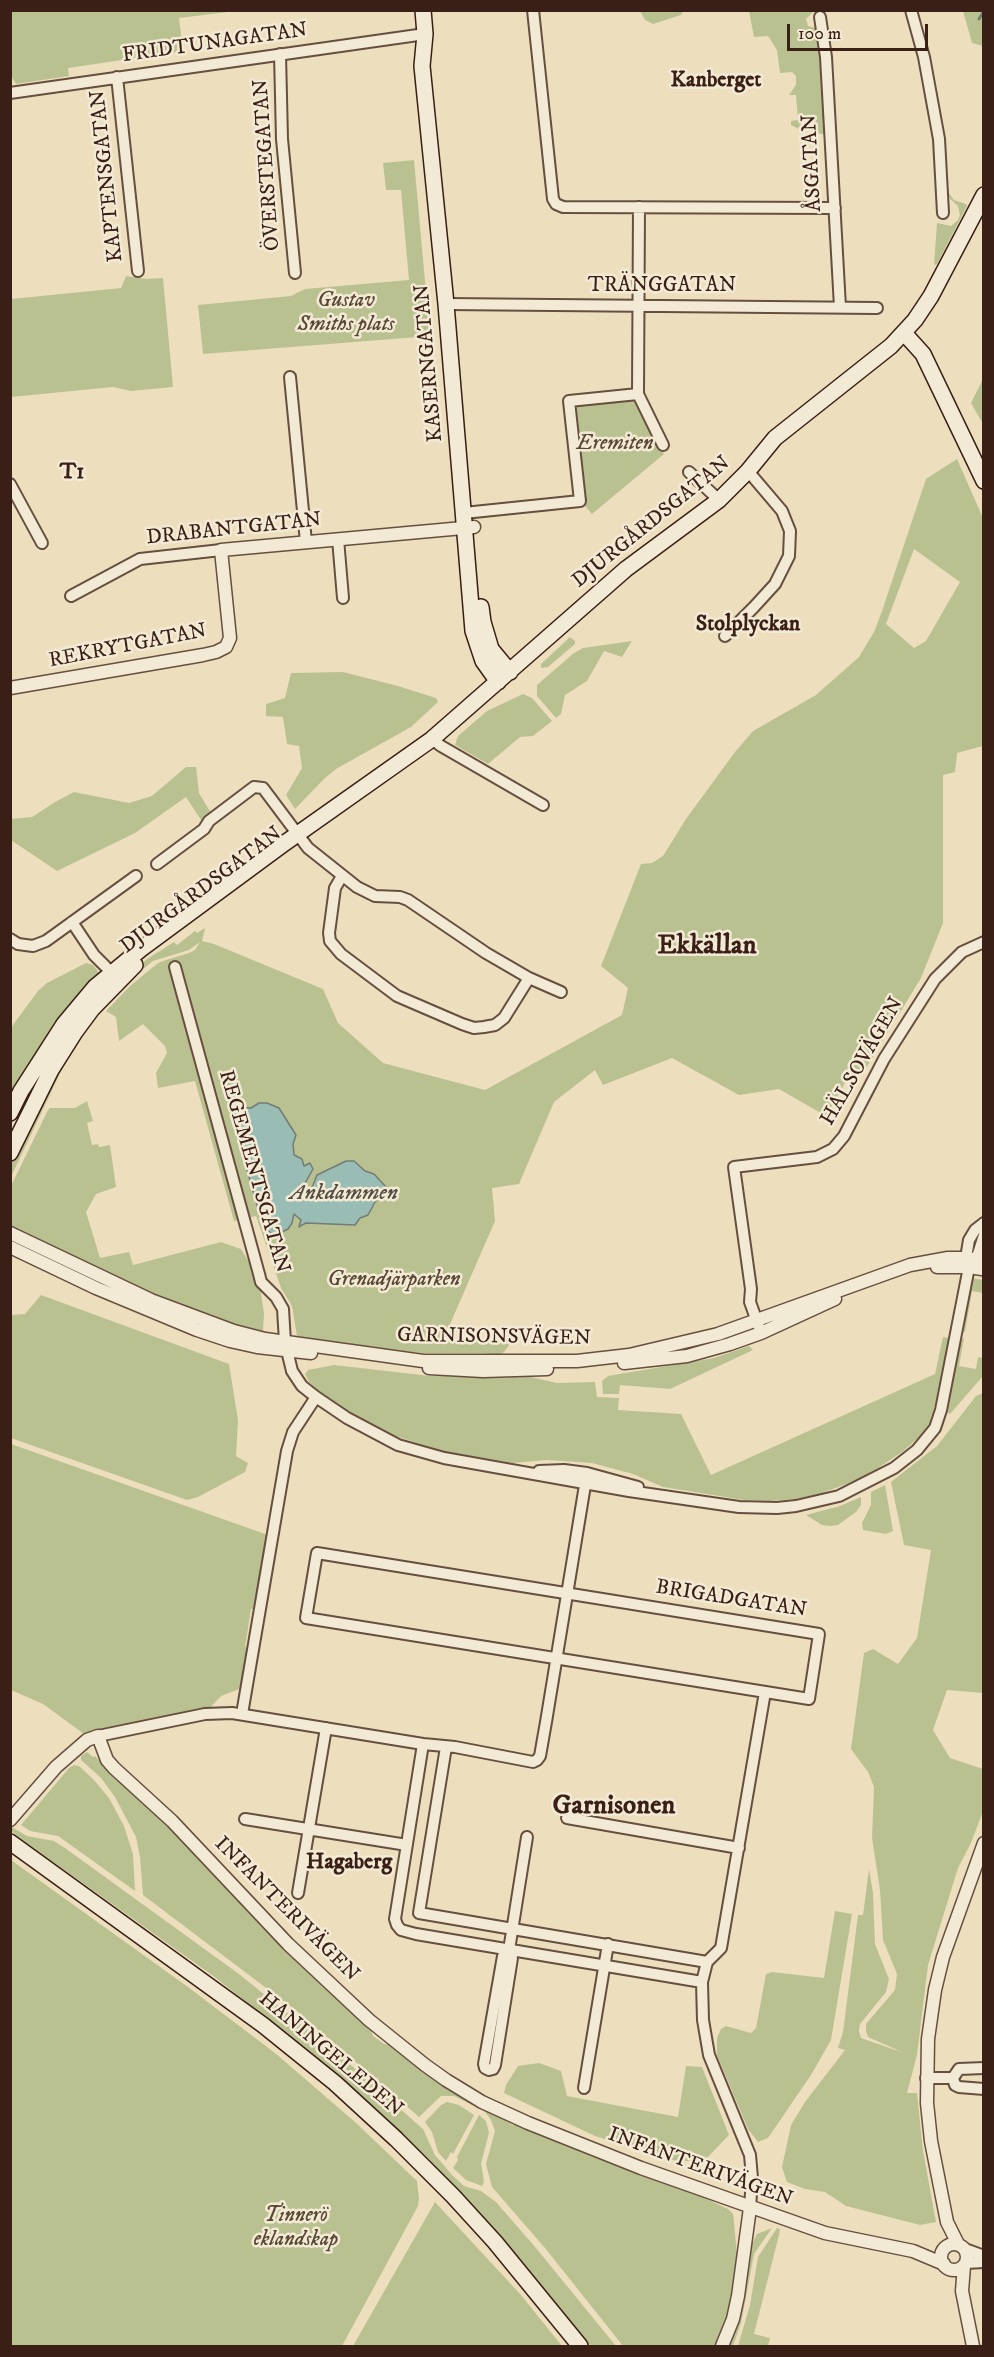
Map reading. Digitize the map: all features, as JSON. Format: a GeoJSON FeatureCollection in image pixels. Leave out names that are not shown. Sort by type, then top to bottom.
{"type":"FeatureCollection","features":[{"type":"Feature","properties":{"kind":"main road","name":"KASERNGATAN"},"geometry":{"type":"LineString","coordinates":[[423,10],[422,66],[450,304],[469,520],[476,642],[486,666],[504,677]]}},
{"type":"Feature","properties":{"kind":"main road","name":"DJURGÅRDSGATAN"},"geometry":{"type":"LineString","coordinates":[[10,1113],[21,1091],[59,1031],[88,995],[300,838],[368,795],[626,569],[718,500],[748,471],[775,438],[885,351],[904,333],[936,287],[984,195]]}},
{"type":"Feature","properties":{"kind":"main road"},"geometry":{"type":"LineString","coordinates":[[904,333],[923,354],[984,481]]}},
{"type":"Feature","properties":{"kind":"main road","name":"DJURGÅRDSGATAN"},"geometry":{"type":"LineString","coordinates":[[10,1154],[64,1049],[115,976]]}},
{"type":"Feature","properties":{"kind":"main road","name":"HANINGELEDEN"},"geometry":{"type":"LineString","coordinates":[[10,1842],[263,2025],[335,2084],[396,2139],[453,2196],[495,2242],[580,2346]]}},
{"type":"Feature","properties":{"kind":"street"},"geometry":{"type":"LineString","coordinates":[[533,10],[554,202],[563,207],[835,208]]}},
{"type":"Feature","properties":{"kind":"street"},"geometry":{"type":"LineString","coordinates":[[911,10],[924,57],[939,140],[943,213]]}},
{"type":"Feature","properties":{"kind":"street","name":"ÅSGATAN"},"geometry":{"type":"LineString","coordinates":[[820,17],[826,57],[840,307]]}},
{"type":"Feature","properties":{"kind":"street","name":"FRIDTUNAGATAN"},"geometry":{"type":"LineString","coordinates":[[10,93],[424,34]]}},
{"type":"Feature","properties":{"kind":"street","name":"ÖVERSTEGATAN"},"geometry":{"type":"LineString","coordinates":[[280,54],[282,139],[294,273]]}},
{"type":"Feature","properties":{"kind":"street","name":"KAPTENSGATAN"},"geometry":{"type":"LineString","coordinates":[[117,77],[138,271]]}},
{"type":"Feature","properties":{"kind":"street"},"geometry":{"type":"LineString","coordinates":[[639,207],[638,394],[663,445]]}},
{"type":"Feature","properties":{"kind":"street","name":"TRÄNGGATAN"},"geometry":{"type":"LineString","coordinates":[[450,304],[877,308]]}},
{"type":"Feature","properties":{"kind":"street"},"geometry":{"type":"LineString","coordinates":[[290,377],[306,542]]}},
{"type":"Feature","properties":{"kind":"street"},"geometry":{"type":"LineString","coordinates":[[469,520],[580,501],[569,401],[638,394]]}},
{"type":"Feature","properties":{"kind":"street"},"geometry":{"type":"LineString","coordinates":[[725,636],[775,584],[789,556],[790,531],[782,511],[748,471]]}},
{"type":"Feature","properties":{"kind":"street"},"geometry":{"type":"LineString","coordinates":[[689,472],[718,500]]}},
{"type":"Feature","properties":{"kind":"street"},"geometry":{"type":"LineString","coordinates":[[10,484],[42,543]]}},
{"type":"Feature","properties":{"kind":"street","name":"DRABANTGATAN"},"geometry":{"type":"LineString","coordinates":[[71,596],[140,559],[338,539],[469,520]]}},
{"type":"Feature","properties":{"kind":"street","name":"DRABANTGATAN"},"geometry":{"type":"LineString","coordinates":[[338,539],[343,598]]}},
{"type":"Feature","properties":{"kind":"street","name":"REKRYTGATAN"},"geometry":{"type":"LineString","coordinates":[[10,688],[203,655],[226,647],[230,638],[221,550]]}},
{"type":"Feature","properties":{"kind":"street"},"geometry":{"type":"LineString","coordinates":[[432,739],[543,805]]}},
{"type":"Feature","properties":{"kind":"street"},"geometry":{"type":"LineString","coordinates":[[157,864],[204,829],[212,818],[256,787],[265,789],[300,838]]}},
{"type":"Feature","properties":{"kind":"street","name":"DJURGÅRDSGATAN"},"geometry":{"type":"LineString","coordinates":[[300,838],[314,855],[342,876],[375,896],[400,897],[408,900],[479,949],[529,978],[561,992]]}},
{"type":"Feature","properties":{"kind":"street"},"geometry":{"type":"LineString","coordinates":[[10,939],[18,944],[33,946],[46,941],[136,876]]}},
{"type":"Feature","properties":{"kind":"street"},"geometry":{"type":"LineString","coordinates":[[342,876],[335,888],[330,941],[341,954],[397,996],[462,1024],[474,1028],[484,1027],[495,1025],[504,1018],[529,978]]}},
{"type":"Feature","properties":{"kind":"street"},"geometry":{"type":"LineString","coordinates":[[72,922],[94,955],[115,976]]}},
{"type":"Feature","properties":{"kind":"street","name":"HÄLSOVÄGEN"},"geometry":{"type":"LineString","coordinates":[[761,1333],[757,1320],[759,1309],[750,1289],[734,1167],[818,1157],[833,1149],[844,1136],[884,1059],[935,979],[962,952],[984,942]]}},
{"type":"Feature","properties":{"kind":"street","name":"REGEMENTSGATAN"},"geometry":{"type":"LineString","coordinates":[[175,967],[261,1282],[276,1297],[283,1309],[286,1346],[292,1371],[302,1386],[346,1418],[398,1444],[430,1455],[530,1473],[556,1470],[586,1478],[621,1481],[650,1493],[739,1507],[777,1508],[839,1496],[894,1468],[927,1439],[939,1420],[976,1263]]}},
{"type":"Feature","properties":{"kind":"street"},"geometry":{"type":"LineString","coordinates":[[976,1263],[969,1240],[984,1222]]}},
{"type":"Feature","properties":{"kind":"street","name":"GARNISONSVÄGEN"},"geometry":{"type":"LineString","coordinates":[[10,1233],[151,1300],[234,1331],[286,1346],[420,1367],[483,1371],[672,1358],[705,1352],[761,1333],[883,1278],[925,1269],[976,1263]]}},
{"type":"Feature","properties":{"kind":"street"},"geometry":{"type":"LineString","coordinates":[[976,1263],[984,1235]]}},
{"type":"Feature","properties":{"kind":"street","name":"GARNISONSVÄGEN"},"geometry":{"type":"LineString","coordinates":[[10,1247],[96,1288],[196,1330],[244,1345],[286,1346],[423,1361],[577,1361],[613,1358],[718,1334],[896,1269],[924,1261],[976,1263]]}},
{"type":"Feature","properties":{"kind":"street"},"geometry":{"type":"LineString","coordinates":[[242,1714],[287,1451],[293,1432],[316,1397]]}},
{"type":"Feature","properties":{"kind":"street"},"geometry":{"type":"LineString","coordinates":[[15,1815],[56,1767],[87,1740],[223,1712],[537,1760],[540,1756],[586,1478]]}},
{"type":"Feature","properties":{"kind":"street","name":"BRIGADGATAN"},"geometry":{"type":"LineString","coordinates":[[317,1553],[568,1594],[819,1634],[809,1700],[306,1618],[317,1553]]}},
{"type":"Feature","properties":{"kind":"street"},"geometry":{"type":"LineString","coordinates":[[722,2346],[733,2319],[738,2296],[752,2178],[750,2155],[709,2055],[703,2020],[702,1982],[707,1962],[721,1948],[765,1692]]}},
{"type":"Feature","properties":{"kind":"street"},"geometry":{"type":"LineString","coordinates":[[298,1893],[326,1728]]}},
{"type":"Feature","properties":{"kind":"street","name":"INFANTERIVÄGEN"},"geometry":{"type":"LineString","coordinates":[[98,1736],[107,1760],[114,1768],[172,1821],[288,1944],[369,2020],[425,2066],[476,2098],[528,2123],[750,2208],[825,2233],[913,2251],[946,2266]]}},
{"type":"Feature","properties":{"kind":"street"},"geometry":{"type":"LineString","coordinates":[[423,1744],[395,1919],[401,1930],[702,1982]]}},
{"type":"Feature","properties":{"kind":"street"},"geometry":{"type":"LineString","coordinates":[[416,1934],[446,1747]]}},
{"type":"Feature","properties":{"kind":"street"},"geometry":{"type":"LineString","coordinates":[[567,1818],[739,1848]]}},
{"type":"Feature","properties":{"kind":"street"},"geometry":{"type":"LineString","coordinates":[[245,1819],[406,1845]]}},
{"type":"Feature","properties":{"kind":"street"},"geometry":{"type":"LineString","coordinates":[[504,1979],[495,2065],[489,2070],[484,2064],[504,1979],[512,1958],[509,1950],[526,1837]]}},
{"type":"Feature","properties":{"kind":"street"},"geometry":{"type":"LineString","coordinates":[[962,2292],[941,2257],[947,2222],[931,2141],[926,2078],[929,2024],[937,1979],[980,1864],[984,1843]]}},
{"type":"Feature","properties":{"kind":"street"},"geometry":{"type":"LineString","coordinates":[[419,1913],[707,1962]]}},
{"type":"Feature","properties":{"kind":"street"},"geometry":{"type":"LineString","coordinates":[[584,2088],[608,1944]]}},
{"type":"Feature","properties":{"kind":"street"},"geometry":{"type":"LineString","coordinates":[[952,2078],[958,2069],[984,2068]]}},
{"type":"Feature","properties":{"kind":"street"},"geometry":{"type":"LineString","coordinates":[[926,2078],[952,2078]]}},
{"type":"Feature","properties":{"kind":"street"},"geometry":{"type":"LineString","coordinates":[[952,2078],[955,2085],[959,2087],[984,2089]]}},
{"type":"Feature","properties":{"kind":"street"},"geometry":{"type":"LineString","coordinates":[[947,2222],[968,2257],[962,2292],[973,2346]]}},
{"type":"Feature","properties":{"kind":"street"},"geometry":{"type":"LineString","coordinates":[[944,2248],[950,2244],[962,2246],[984,2256]]}},
{"type":"Feature","properties":{"kind":"street","name":"INFANTERIVÄGEN"},"geometry":{"type":"LineString","coordinates":[[913,2251],[944,2248]]}},
{"type":"Feature","properties":{"kind":"street"},"geometry":{"type":"LineString","coordinates":[[946,2266],[956,2270],[965,2264],[984,2262]]}},
{"type":"Feature","properties":{"kind":"green space"},"geometry":{"type":"Polygon","coordinates":[[[11,10],[236,11],[179,18],[183,51],[68,68],[69,76],[16,84],[11,76],[11,10]]]}},
{"type":"Feature","properties":{"kind":"green space"},"geometry":{"type":"Polygon","coordinates":[[[640,10],[683,11],[681,15],[653,24],[645,20],[640,10]]]}},
{"type":"Feature","properties":{"kind":"green space"},"geometry":{"type":"Polygon","coordinates":[[[749,11],[814,11],[806,19],[808,26],[816,28],[819,32],[823,59],[826,132],[823,134],[815,133],[815,126],[801,123],[801,130],[791,125],[791,121],[798,120],[796,95],[789,95],[796,85],[796,76],[792,72],[780,73],[777,50],[768,36],[754,37],[749,11]]]}},
{"type":"Feature","properties":{"kind":"green space"},"geometry":{"type":"Polygon","coordinates":[[[963,11],[983,11],[983,46],[972,43],[963,11]]]}},
{"type":"Feature","properties":{"kind":"green space","name":"Gustav Smiths plats"},"geometry":{"type":"Polygon","coordinates":[[[414,160],[430,336],[203,354],[198,305],[291,296],[305,289],[409,280],[401,190],[386,190],[383,163],[414,160]]]}},
{"type":"Feature","properties":{"kind":"green space"},"geometry":{"type":"Polygon","coordinates":[[[948,192],[954,200],[967,206],[937,264],[934,265],[937,223],[951,226],[960,215],[958,206],[948,197],[948,192]]]}},
{"type":"Feature","properties":{"kind":"green space"},"geometry":{"type":"Polygon","coordinates":[[[126,276],[146,279],[163,278],[173,387],[131,391],[113,387],[11,397],[11,299],[121,288],[126,276]]]}},
{"type":"Feature","properties":{"kind":"green space"},"geometry":{"type":"Polygon","coordinates":[[[984,379],[983,424],[971,403],[984,379]]]}},
{"type":"Feature","properties":{"kind":"green space","name":"Eremiten"},"geometry":{"type":"Polygon","coordinates":[[[636,398],[664,454],[592,514],[584,505],[574,405],[636,398]]]}},
{"type":"Feature","properties":{"kind":"green space","name":"Grenadjärparken"},"geometry":{"type":"Polygon","coordinates":[[[957,459],[983,518],[983,746],[957,753],[955,772],[943,775],[943,923],[921,978],[863,1073],[849,1076],[826,1116],[779,1089],[739,1095],[672,1058],[603,1085],[595,1070],[554,1102],[519,1184],[492,1188],[495,1221],[444,1338],[510,1344],[504,1352],[499,1355],[421,1353],[304,1340],[297,1336],[292,1306],[281,1288],[256,1216],[234,1221],[195,1081],[158,1088],[156,1073],[167,1053],[165,1046],[143,1024],[119,1041],[116,1017],[106,1011],[129,987],[153,967],[160,962],[195,950],[200,942],[189,950],[153,961],[126,983],[89,1024],[71,1050],[11,1177],[11,1165],[72,1043],[129,975],[147,959],[174,942],[177,945],[195,931],[197,933],[205,928],[202,941],[323,989],[338,1023],[383,1063],[485,1090],[622,1015],[628,988],[601,966],[641,864],[652,863],[663,856],[686,819],[753,731],[816,695],[859,657],[874,632],[882,611],[926,479],[957,459]],[[914,549],[886,624],[914,648],[926,641],[960,582],[914,549]],[[242,1106],[234,1110],[294,1213],[301,1220],[300,1227],[306,1223],[355,1225],[360,1218],[368,1215],[375,1202],[386,1193],[381,1181],[354,1161],[306,1200],[298,1200],[305,1189],[304,1166],[294,1155],[293,1144],[296,1135],[251,1108],[242,1106]]]}},
{"type":"Feature","properties":{"kind":"green space"},"geometry":{"type":"Polygon","coordinates":[[[570,637],[575,644],[548,667],[541,668],[541,664],[570,637]]]}},
{"type":"Feature","properties":{"kind":"green space"},"geometry":{"type":"Polygon","coordinates":[[[632,641],[622,657],[604,651],[587,681],[565,695],[561,714],[556,718],[537,696],[537,685],[574,653],[583,648],[632,641]]]}},
{"type":"Feature","properties":{"kind":"green space"},"geometry":{"type":"Polygon","coordinates":[[[343,672],[436,698],[438,702],[411,727],[336,769],[295,809],[286,795],[302,768],[299,746],[287,744],[283,717],[266,716],[266,704],[285,698],[291,673],[343,672]]]}},
{"type":"Feature","properties":{"kind":"green space"},"geometry":{"type":"Polygon","coordinates":[[[523,694],[532,698],[552,721],[533,736],[520,737],[488,764],[455,745],[458,736],[487,711],[523,694]]]}},
{"type":"Feature","properties":{"kind":"green space"},"geometry":{"type":"Polygon","coordinates":[[[186,767],[196,767],[199,793],[211,813],[201,820],[186,797],[135,833],[57,871],[11,840],[11,819],[32,817],[74,792],[129,803],[152,796],[186,767]]]}},
{"type":"Feature","properties":{"kind":"green space"},"geometry":{"type":"Polygon","coordinates":[[[86,963],[93,965],[99,973],[98,979],[11,1101],[10,1029],[38,991],[47,983],[86,963]]]}},
{"type":"Feature","properties":{"kind":"green space"},"geometry":{"type":"Polygon","coordinates":[[[87,1101],[93,1121],[87,1123],[92,1145],[98,1144],[99,1147],[110,1145],[116,1187],[96,1194],[86,1212],[100,1258],[129,1252],[133,1265],[221,1242],[241,1249],[259,1279],[264,1314],[263,1331],[251,1331],[138,1289],[11,1226],[10,1188],[48,1110],[50,1108],[75,1108],[87,1101]]]}},
{"type":"Feature","properties":{"kind":"green space"},"geometry":{"type":"Polygon","coordinates":[[[972,1278],[983,1280],[983,1293],[972,1291],[965,1332],[962,1332],[972,1278]]]}},
{"type":"Feature","properties":{"kind":"green space"},"geometry":{"type":"Polygon","coordinates":[[[41,1295],[229,1364],[238,1420],[236,1456],[248,1463],[245,1472],[198,1497],[187,1500],[11,1438],[11,1315],[25,1314],[41,1295]]]}},
{"type":"Feature","properties":{"kind":"green space"},"geometry":{"type":"Polygon","coordinates":[[[943,1337],[949,1338],[935,1405],[929,1424],[917,1439],[863,1478],[819,1494],[770,1501],[744,1500],[663,1487],[633,1474],[592,1463],[547,1460],[513,1463],[443,1451],[392,1435],[366,1423],[322,1393],[309,1382],[305,1374],[308,1370],[334,1365],[430,1376],[531,1377],[557,1383],[595,1382],[597,1397],[619,1398],[618,1410],[681,1414],[711,1475],[935,1374],[943,1337]]]}},
{"type":"Feature","properties":{"kind":"green space"},"geometry":{"type":"Polygon","coordinates":[[[964,1338],[959,1366],[976,1369],[978,1357],[983,1358],[983,1376],[950,1414],[947,1412],[960,1340],[964,1338]]]}},
{"type":"Feature","properties":{"kind":"green space"},"geometry":{"type":"Polygon","coordinates":[[[749,1346],[753,1350],[670,1389],[620,1385],[619,1394],[603,1394],[602,1381],[608,1376],[714,1358],[749,1346]]]}},
{"type":"Feature","properties":{"kind":"green space"},"geometry":{"type":"Polygon","coordinates":[[[983,1393],[983,1693],[947,1690],[933,1730],[950,1758],[983,1769],[983,1811],[971,1843],[958,1868],[928,1965],[917,2055],[907,2093],[917,2093],[923,2151],[936,2222],[920,2225],[846,2206],[825,2192],[805,2189],[787,2182],[782,2167],[791,2125],[805,2102],[845,2050],[838,2048],[843,2032],[858,1915],[863,1915],[869,1869],[873,1893],[875,1944],[889,1979],[886,1992],[860,2024],[859,2031],[861,2038],[904,2053],[868,2037],[866,2031],[866,2024],[895,1990],[897,1974],[883,1940],[880,1890],[872,1838],[874,1787],[868,1772],[851,1749],[864,1653],[873,1649],[898,1664],[917,1638],[931,1550],[904,1545],[891,1482],[937,1446],[976,1396],[983,1393]]]}},
{"type":"Feature","properties":{"kind":"green space"},"geometry":{"type":"Polygon","coordinates":[[[11,1444],[268,1535],[256,1609],[251,1609],[245,1647],[249,1648],[242,1688],[221,1696],[210,1708],[102,1728],[84,1734],[43,1704],[11,1690],[11,1444]]]}},
{"type":"Feature","properties":{"kind":"green space"},"geometry":{"type":"Polygon","coordinates":[[[885,1485],[893,1531],[886,1534],[863,1530],[862,1523],[871,1505],[871,1492],[885,1485]]]}},
{"type":"Feature","properties":{"kind":"green space"},"geometry":{"type":"Polygon","coordinates":[[[861,1497],[861,1505],[856,1512],[838,1525],[822,1525],[806,1515],[840,1506],[861,1497]]]}},
{"type":"Feature","properties":{"kind":"green space"},"geometry":{"type":"Polygon","coordinates":[[[87,1752],[95,1756],[157,1814],[260,1925],[370,2027],[373,2036],[384,2044],[393,2045],[474,2103],[472,2105],[454,2096],[441,2096],[419,2117],[298,2012],[143,1895],[136,1837],[115,1797],[101,1778],[81,1760],[81,1756],[87,1752]]]}},
{"type":"Feature","properties":{"kind":"green space"},"geometry":{"type":"Polygon","coordinates":[[[74,1765],[79,1766],[94,1780],[109,1798],[124,1826],[133,1854],[135,1891],[58,1836],[30,1831],[21,1825],[74,1765]]]}},
{"type":"Feature","properties":{"kind":"green space"},"geometry":{"type":"Polygon","coordinates":[[[10,1826],[27,1836],[54,1841],[65,1848],[239,1974],[344,2059],[423,2129],[435,2155],[453,2176],[464,2186],[481,2191],[496,2202],[616,2346],[591,2346],[486,2220],[427,2157],[348,2084],[216,1978],[21,1839],[11,1831],[10,1826]]]}},
{"type":"Feature","properties":{"kind":"green space","name":"Tinnerö eklandskap"},"geometry":{"type":"Polygon","coordinates":[[[11,1860],[188,1987],[275,2053],[355,2122],[417,2181],[418,2206],[342,2346],[11,2346],[11,1860]]]}},
{"type":"Feature","properties":{"kind":"green space"},"geometry":{"type":"Polygon","coordinates":[[[835,1911],[852,1914],[831,2040],[811,2075],[768,2138],[758,2142],[748,2129],[717,2055],[717,2038],[721,2029],[726,2026],[751,2033],[756,2028],[766,1974],[772,1972],[824,1978],[835,1911]]]}},
{"type":"Feature","properties":{"kind":"green space"},"geometry":{"type":"Polygon","coordinates":[[[539,2063],[561,2071],[567,2096],[678,2117],[686,2066],[702,2067],[729,2135],[704,2161],[676,2161],[595,2136],[504,2093],[506,2085],[518,2066],[539,2063]]]}},
{"type":"Feature","properties":{"kind":"green space"},"geometry":{"type":"Polygon","coordinates":[[[447,2102],[459,2105],[474,2115],[453,2154],[451,2152],[446,2161],[438,2152],[432,2132],[425,2122],[441,2105],[447,2102]]]}},
{"type":"Feature","properties":{"kind":"green space"},"geometry":{"type":"Polygon","coordinates":[[[482,2108],[513,2125],[515,2122],[594,2157],[702,2197],[728,2209],[733,2214],[737,2255],[736,2279],[726,2323],[717,2346],[623,2346],[545,2248],[492,2187],[486,2164],[495,2131],[491,2120],[482,2108]]]}},
{"type":"Feature","properties":{"kind":"green space"},"geometry":{"type":"Polygon","coordinates":[[[479,2115],[486,2121],[489,2133],[481,2163],[484,2182],[482,2186],[466,2180],[453,2168],[479,2115]]]}},
{"type":"Feature","properties":{"kind":"green space"},"geometry":{"type":"Polygon","coordinates":[[[435,2202],[521,2295],[562,2346],[353,2346],[435,2202]]]}},
{"type":"Feature","properties":{"kind":"green space"},"geometry":{"type":"Polygon","coordinates":[[[772,2228],[754,2254],[741,2323],[733,2346],[728,2346],[737,2321],[751,2246],[757,2234],[772,2228]]]}},
{"type":"Feature","properties":{"kind":"green space"},"geometry":{"type":"Polygon","coordinates":[[[777,2228],[780,2229],[779,2235],[754,2334],[770,2338],[768,2346],[738,2346],[750,2305],[758,2257],[777,2228]]]}},
{"type":"Feature","properties":{"kind":"water","name":"Ankdammen"},"geometry":{"type":"Polygon","coordinates":[[[259,1103],[267,1103],[279,1108],[296,1135],[293,1144],[294,1155],[302,1159],[304,1166],[310,1163],[313,1169],[299,1199],[307,1200],[317,1175],[346,1161],[354,1161],[365,1171],[374,1174],[386,1187],[386,1193],[375,1202],[368,1215],[360,1218],[355,1225],[306,1223],[299,1227],[301,1220],[294,1214],[288,1229],[280,1233],[271,1233],[264,1229],[231,1114],[237,1107],[251,1108],[259,1103]]]}},
{"type":"Feature","properties":{"kind":"waterway"},"geometry":{"type":"LineString","coordinates":[[979,19],[984,11]]}},
{"type":"Feature","properties":{"kind":"district","name":"Kanberget"},"geometry":{"type":"Point","coordinates":[716,81]}},
{"type":"Feature","properties":{"kind":"district","name":"T1"},"geometry":{"type":"Point","coordinates":[72,473]}},
{"type":"Feature","properties":{"kind":"district","name":"Stolplyckan"},"geometry":{"type":"Point","coordinates":[748,625]}},
{"type":"Feature","properties":{"kind":"district","name":"Ekkällan"},"geometry":{"type":"Point","coordinates":[707,947]}},
{"type":"Feature","properties":{"kind":"district","name":"Garnisonen"},"geometry":{"type":"Point","coordinates":[614,1807]}},
{"type":"Feature","properties":{"kind":"district","name":"Hagaberg"},"geometry":{"type":"Point","coordinates":[349,1863]}}]}
